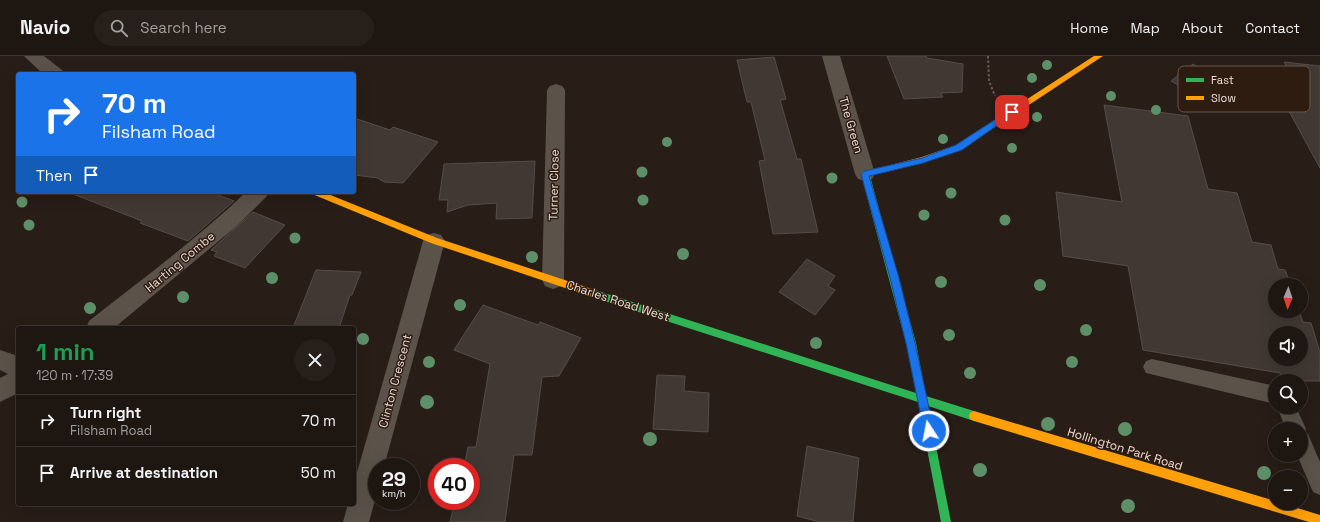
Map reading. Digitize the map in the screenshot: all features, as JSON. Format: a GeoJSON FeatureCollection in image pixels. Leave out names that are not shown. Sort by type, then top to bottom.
{"type":"FeatureCollection","features":[{"type":"Feature","properties":{"kind":"street"},"geometry":{"type":"LineString","coordinates":[[33,56],[53,72]]}},
{"type":"Feature","properties":{"kind":"street","name":"The Green"},"geometry":{"type":"LineString","coordinates":[[831,56],[894,278],[923,401],[946,522]]}},
{"type":"Feature","properties":{"kind":"street"},"geometry":{"type":"LineString","coordinates":[[865,174],[923,160],[959,148],[1099,56]]}},
{"type":"Feature","properties":{"kind":"street","name":"Turner Close"},"geometry":{"type":"LineString","coordinates":[[553,280],[556,90]]}},
{"type":"Feature","properties":{"kind":"street","name":"Harting Combe"},"geometry":{"type":"LineString","coordinates":[[100,326],[170,271],[231,219],[257,194]]}},
{"type":"Feature","properties":{"kind":"street","name":"Charles Road West"},"geometry":{"type":"LineString","coordinates":[[320,194],[434,241],[923,401]]}},
{"type":"Feature","properties":{"kind":"street","name":"Clinton Crescent"},"geometry":{"type":"LineString","coordinates":[[356,522],[434,241]]}},
{"type":"Feature","properties":{"kind":"street"},"geometry":{"type":"LineString","coordinates":[[0,391],[16,381]]}},
{"type":"Feature","properties":{"kind":"street","name":"Hollington Park Road"},"geometry":{"type":"LineString","coordinates":[[923,401],[1320,520]]}},
{"type":"Feature","properties":{"kind":"lane"},"geometry":{"type":"LineString","coordinates":[[1152,366],[1268,393]]}},
{"type":"Feature","properties":{"kind":"lane"},"geometry":{"type":"LineString","coordinates":[[1308,457],[1320,485]]}},
{"type":"Feature","properties":{"kind":"path"},"geometry":{"type":"LineString","coordinates":[[988,56],[989,81],[993,93],[1001,104],[1012,112]]}},
{"type":"Feature","properties":{"kind":"building"},"geometry":{"type":"Polygon","coordinates":[[[887,56],[926,56],[927,58],[963,64],[962,92],[941,93],[943,97],[904,99],[887,56]]]}},
{"type":"Feature","properties":{"kind":"building"},"geometry":{"type":"Polygon","coordinates":[[[774,57],[786,99],[780,100],[797,159],[801,159],[818,232],[773,234],[759,161],[765,160],[751,102],[747,102],[737,60],[774,57]]]}},
{"type":"Feature","properties":{"kind":"building"},"geometry":{"type":"Polygon","coordinates":[[[1284,62],[1320,66],[1320,168],[1289,112],[1310,112],[1310,66],[1286,66],[1284,62]]]}},
{"type":"Feature","properties":{"kind":"building"},"geometry":{"type":"Polygon","coordinates":[[[1178,76],[1178,85],[1171,81],[1178,76]]]}},
{"type":"Feature","properties":{"kind":"building"},"geometry":{"type":"Polygon","coordinates":[[[1104,105],[1188,116],[1208,189],[1237,193],[1252,242],[1271,245],[1278,269],[1285,270],[1288,278],[1268,278],[1268,318],[1302,318],[1303,322],[1311,323],[1320,352],[1320,381],[1308,381],[1308,374],[1280,374],[1143,350],[1128,266],[1063,256],[1056,192],[1122,202],[1104,105]]]}},
{"type":"Feature","properties":{"kind":"building"},"geometry":{"type":"Polygon","coordinates":[[[356,119],[390,130],[393,127],[438,142],[403,183],[384,182],[378,178],[356,175],[356,119]]]}},
{"type":"Feature","properties":{"kind":"building"},"geometry":{"type":"Polygon","coordinates":[[[535,161],[532,218],[496,219],[497,203],[468,205],[447,212],[448,200],[439,200],[444,164],[535,161]]]}},
{"type":"Feature","properties":{"kind":"building"},"geometry":{"type":"Polygon","coordinates":[[[73,194],[215,194],[234,201],[188,241],[140,223],[142,221],[73,194]]]}},
{"type":"Feature","properties":{"kind":"building"},"geometry":{"type":"Polygon","coordinates":[[[253,212],[285,225],[245,268],[214,256],[217,252],[211,250],[253,212]]]}},
{"type":"Feature","properties":{"kind":"building"},"geometry":{"type":"Polygon","coordinates":[[[807,259],[835,276],[828,286],[835,290],[815,315],[779,292],[807,259]]]}},
{"type":"Feature","properties":{"kind":"building"},"geometry":{"type":"Polygon","coordinates":[[[316,270],[361,272],[352,295],[350,295],[340,326],[294,326],[316,270]]]}},
{"type":"Feature","properties":{"kind":"building"},"geometry":{"type":"Polygon","coordinates":[[[483,305],[538,325],[540,322],[581,338],[559,376],[542,377],[532,455],[514,455],[505,522],[450,522],[453,510],[480,510],[480,458],[466,458],[468,447],[476,447],[490,364],[454,350],[483,305]]]}},
{"type":"Feature","properties":{"kind":"building"},"geometry":{"type":"Polygon","coordinates":[[[657,375],[685,376],[684,391],[709,393],[708,432],[653,429],[657,375]]]}},
{"type":"Feature","properties":{"kind":"building"},"geometry":{"type":"Polygon","coordinates":[[[807,446],[859,458],[853,522],[820,522],[797,516],[807,446]]]}},
{"type":"Feature","properties":{"kind":"traffic: fast"},"geometry":{"type":"LineString","coordinates":[[886,169],[865,174],[911,343],[946,522]]}},
{"type":"Feature","properties":{"kind":"traffic: fast"},"geometry":{"type":"LineString","coordinates":[[592,293],[974,416]]}},
{"type":"Feature","properties":{"kind":"traffic: slow"},"geometry":{"type":"LineString","coordinates":[[886,169],[923,160],[959,147],[1099,56]]}},
{"type":"Feature","properties":{"kind":"traffic: slow"},"geometry":{"type":"LineString","coordinates":[[320,194],[434,241],[592,293]]}},
{"type":"Feature","properties":{"kind":"traffic: slow"},"geometry":{"type":"LineString","coordinates":[[974,416],[1320,520]]}},
{"type":"Feature","properties":{"kind":"route"},"geometry":{"type":"LineString","coordinates":[[929,431],[894,278],[865,174],[923,160],[959,148],[1012,112]]}}]}
